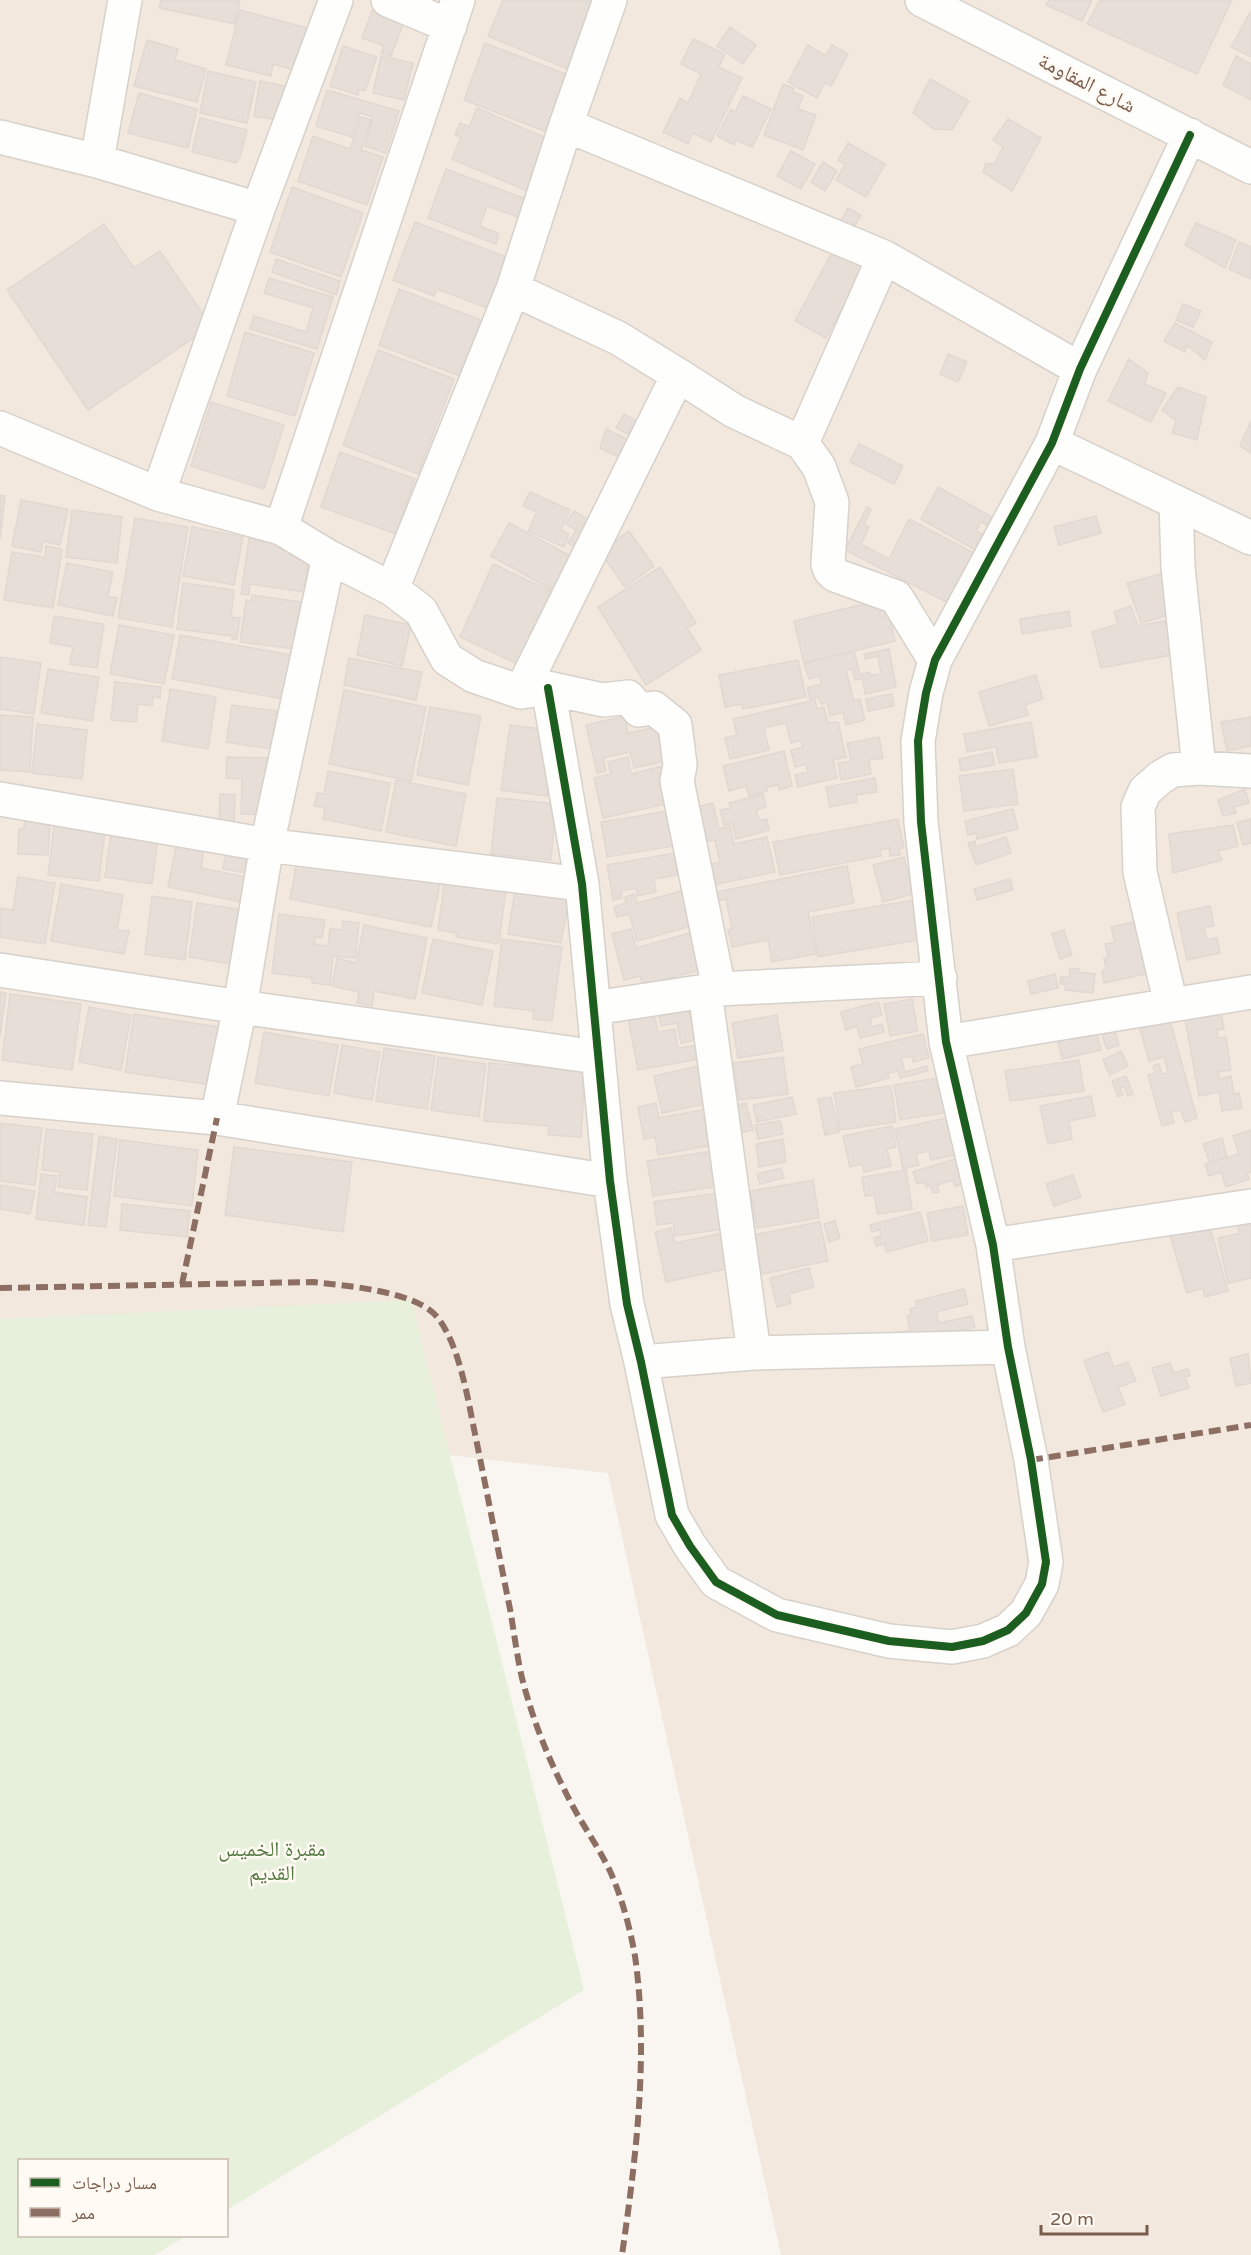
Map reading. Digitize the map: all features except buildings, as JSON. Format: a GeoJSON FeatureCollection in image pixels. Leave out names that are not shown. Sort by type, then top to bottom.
{"type":"FeatureCollection","features":[{"type":"Feature","properties":{"kind":"street"},"geometry":{"type":"LineString","coordinates":[[97,161],[125,0]]}},
{"type":"Feature","properties":{"kind":"street"},"geometry":{"type":"LineString","coordinates":[[158,494],[258,209],[336,0]]}},
{"type":"Feature","properties":{"kind":"street"},"geometry":{"type":"LineString","coordinates":[[282,528],[454,13],[388,0]]}},
{"type":"Feature","properties":{"kind":"street"},"geometry":{"type":"LineString","coordinates":[[392,589],[513,289],[566,125],[610,0]]}},
{"type":"Feature","properties":{"kind":"street","name":"شارع المقاومة"},"geometry":{"type":"LineString","coordinates":[[922,0],[1251,167]]}},
{"type":"Feature","properties":{"kind":"street"},"geometry":{"type":"LineString","coordinates":[[566,125],[884,256],[1080,369]]}},
{"type":"Feature","properties":{"kind":"street"},"geometry":{"type":"LineString","coordinates":[[678,375],[534,690],[582,884],[610,1181],[627,1304],[672,1515],[690,1546],[716,1582],[777,1615],[889,1641],[952,1647],[983,1641],[1008,1630],[1026,1613],[1042,1584],[1046,1562],[1030,1460],[1008,1347],[993,1245],[946,1042],[921,822],[918,741],[926,693],[935,660],[1052,444],[1080,369],[1190,135]]}},
{"type":"Feature","properties":{"kind":"street"},"geometry":{"type":"LineString","coordinates":[[0,137],[97,161],[258,209]]}},
{"type":"Feature","properties":{"kind":"street"},"geometry":{"type":"LineString","coordinates":[[802,443],[884,256]]}},
{"type":"Feature","properties":{"kind":"street"},"geometry":{"type":"LineString","coordinates":[[513,289],[618,338],[734,411],[802,443],[819,467],[832,501],[828,564],[830,570],[835,575],[896,597],[935,660]]}},
{"type":"Feature","properties":{"kind":"street"},"geometry":{"type":"LineString","coordinates":[[0,428],[158,494],[282,528],[329,557],[392,589],[422,611],[447,659],[474,676],[534,690],[603,700],[628,697],[639,710],[654,708],[675,725],[680,765],[677,781],[712,990],[754,1353]]}},
{"type":"Feature","properties":{"kind":"street"},"geometry":{"type":"LineString","coordinates":[[1052,444],[1251,537]]}},
{"type":"Feature","properties":{"kind":"street"},"geometry":{"type":"LineString","coordinates":[[1176,501],[1178,567],[1199,768]]}},
{"type":"Feature","properties":{"kind":"street"},"geometry":{"type":"LineString","coordinates":[[217,1118],[240,1007],[267,845],[329,557]]}},
{"type":"Feature","properties":{"kind":"street"},"geometry":{"type":"LineString","coordinates":[[1171,1005],[1140,872],[1137,807],[1145,791],[1173,770],[1199,768],[1251,771]]}},
{"type":"Feature","properties":{"kind":"street"},"geometry":{"type":"LineString","coordinates":[[0,799],[267,845],[582,884]]}},
{"type":"Feature","properties":{"kind":"street"},"geometry":{"type":"LineString","coordinates":[[0,970],[240,1007],[597,1057]]}},
{"type":"Feature","properties":{"kind":"street"},"geometry":{"type":"LineString","coordinates":[[594,1008],[712,990],[940,978]]}},
{"type":"Feature","properties":{"kind":"street"},"geometry":{"type":"LineString","coordinates":[[946,1042],[1251,992]]}},
{"type":"Feature","properties":{"kind":"street"},"geometry":{"type":"LineString","coordinates":[[0,1098],[217,1118],[610,1181]]}},
{"type":"Feature","properties":{"kind":"street"},"geometry":{"type":"LineString","coordinates":[[993,1245],[1251,1206]]}},
{"type":"Feature","properties":{"kind":"street"},"geometry":{"type":"LineString","coordinates":[[641,1362],[754,1353],[1008,1347]]}},
{"type":"Feature","properties":{"kind":"shaded area"},"geometry":{"type":"Polygon","coordinates":[[[0,0],[1251,0],[1251,2255],[781,2255],[608,1473],[0,1404],[0,0]]]}},
{"type":"Feature","properties":{"kind":"green space","name":"مقبرة الخميس القديم"},"geometry":{"type":"Polygon","coordinates":[[[411,1300],[584,1990],[228,2209],[228,2159],[18,2159],[18,2237],[184,2237],[154,2255],[0,2255],[0,1319],[411,1300]]]}},
{"type":"Feature","properties":{"kind":"marked path"},"geometry":{"type":"LineString","coordinates":[[182,1284],[217,1118]]}},
{"type":"Feature","properties":{"kind":"marked path"},"geometry":{"type":"LineString","coordinates":[[0,1288],[313,1282],[362,1288],[398,1296],[428,1309],[446,1330],[458,1358],[466,1390],[519,1664],[531,1709],[545,1748],[563,1787],[610,1871],[622,1902],[633,1945],[639,1993],[641,2068],[636,2143],[622,2255]]}},
{"type":"Feature","properties":{"kind":"marked path"},"geometry":{"type":"LineString","coordinates":[[1031,1460],[1251,1425]]}},
{"type":"Feature","properties":{"kind":"cycle path"},"geometry":{"type":"LineString","coordinates":[[548,688],[582,884],[610,1181],[627,1304],[672,1515],[690,1546],[716,1582],[777,1615],[889,1641],[952,1647],[983,1641],[1008,1630],[1026,1613],[1042,1584],[1046,1562],[1031,1460],[1008,1347],[993,1245],[946,1042],[921,822],[918,741],[926,693],[935,660],[1052,443],[1080,369],[1190,135]]}}]}
